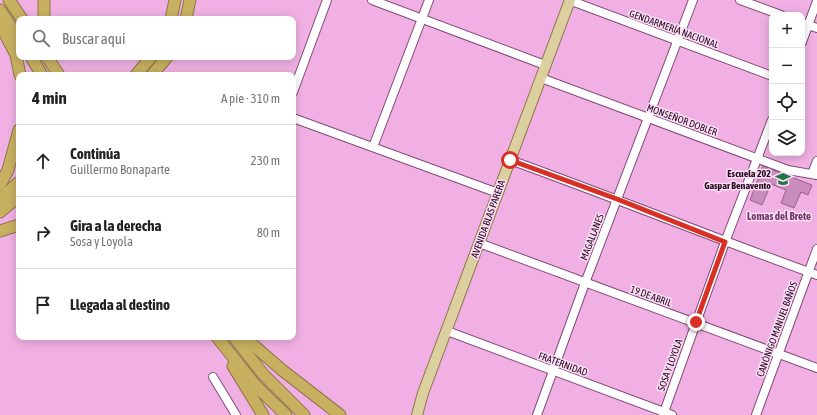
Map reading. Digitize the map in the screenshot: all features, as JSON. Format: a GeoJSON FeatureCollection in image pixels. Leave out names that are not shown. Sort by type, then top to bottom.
{"type":"FeatureCollection","features":[{"type":"Feature","properties":{"kind":"highway"},"geometry":{"type":"LineString","coordinates":[[9,0],[20,16]]}},
{"type":"Feature","properties":{"kind":"highway"},"geometry":{"type":"LineString","coordinates":[[44,0],[44,16]]}},
{"type":"Feature","properties":{"kind":"highway"},"geometry":{"type":"LineString","coordinates":[[172,16],[175,0]]}},
{"type":"Feature","properties":{"kind":"highway"},"geometry":{"type":"LineString","coordinates":[[187,16],[190,0]]}},
{"type":"Feature","properties":{"kind":"highway"},"geometry":{"type":"LineString","coordinates":[[0,10],[16,34]]}},
{"type":"Feature","properties":{"kind":"highway"},"geometry":{"type":"LineString","coordinates":[[0,24],[16,55]]}},
{"type":"Feature","properties":{"kind":"highway"},"geometry":{"type":"LineString","coordinates":[[17,60],[19,72]]}},
{"type":"Feature","properties":{"kind":"highway"},"geometry":{"type":"LineString","coordinates":[[32,60],[40,72]]}},
{"type":"Feature","properties":{"kind":"highway"},"geometry":{"type":"LineString","coordinates":[[49,60],[57,72]]}},
{"type":"Feature","properties":{"kind":"highway"},"geometry":{"type":"LineString","coordinates":[[56,60],[62,72]]}},
{"type":"Feature","properties":{"kind":"highway"},"geometry":{"type":"LineString","coordinates":[[138,72],[148,60]]}},
{"type":"Feature","properties":{"kind":"highway"},"geometry":{"type":"LineString","coordinates":[[155,72],[165,60]]}},
{"type":"Feature","properties":{"kind":"highway"},"geometry":{"type":"LineString","coordinates":[[0,186],[8,170],[16,141]]}},
{"type":"Feature","properties":{"kind":"highway"},"geometry":{"type":"LineString","coordinates":[[0,199],[16,185]]}},
{"type":"Feature","properties":{"kind":"highway"},"geometry":{"type":"LineString","coordinates":[[0,212],[16,199]]}},
{"type":"Feature","properties":{"kind":"highway"},"geometry":{"type":"LineString","coordinates":[[0,231],[16,226]]}},
{"type":"Feature","properties":{"kind":"highway"},"geometry":{"type":"LineString","coordinates":[[220,340],[235,371],[263,415]]}},
{"type":"Feature","properties":{"kind":"highway"},"geometry":{"type":"LineString","coordinates":[[220,340],[256,386],[286,415]]}},
{"type":"Feature","properties":{"kind":"highway"},"geometry":{"type":"LineString","coordinates":[[236,340],[263,374],[304,415]]}},
{"type":"Feature","properties":{"kind":"highway"},"geometry":{"type":"LineString","coordinates":[[247,340],[282,370],[340,415]]}},
{"type":"Feature","properties":{"kind":"main road","name":"AVENIDA BLAS PARERA"},"geometry":{"type":"LineString","coordinates":[[424,393],[570,0]]}},
{"type":"Feature","properties":{"kind":"main road"},"geometry":{"type":"LineString","coordinates":[[413,415],[424,393]]}},
{"type":"Feature","properties":{"kind":"main road"},"geometry":{"type":"LineString","coordinates":[[417,415],[424,393]]}},
{"type":"Feature","properties":{"kind":"street"},"geometry":{"type":"LineString","coordinates":[[296,84],[327,0]]}},
{"type":"Feature","properties":{"kind":"street"},"geometry":{"type":"LineString","coordinates":[[372,0],[545,65]]}},
{"type":"Feature","properties":{"kind":"street"},"geometry":{"type":"LineString","coordinates":[[373,147],[429,0]]}},
{"type":"Feature","properties":{"kind":"street","name":"GENDARMERÍA NACIONAL"},"geometry":{"type":"LineString","coordinates":[[570,0],[769,75]]}},
{"type":"Feature","properties":{"kind":"street","name":"MAGALLANES"},"geometry":{"type":"LineString","coordinates":[[538,415],[585,283],[694,0]]}},
{"type":"Feature","properties":{"kind":"street"},"geometry":{"type":"LineString","coordinates":[[740,0],[773,12]]}},
{"type":"Feature","properties":{"kind":"street"},"geometry":{"type":"LineString","coordinates":[[817,1],[805,24],[817,28]]}},
{"type":"Feature","properties":{"kind":"street","name":"MONSEÑOR DOBLER"},"geometry":{"type":"LineString","coordinates":[[541,78],[788,170],[815,175]]}},
{"type":"Feature","properties":{"kind":"street"},"geometry":{"type":"LineString","coordinates":[[296,119],[498,193]]}},
{"type":"Feature","properties":{"kind":"street","name":"SOSA Y LOYOLA"},"geometry":{"type":"LineString","coordinates":[[666,414],[696,322],[769,128]]}},
{"type":"Feature","properties":{"kind":"street"},"geometry":{"type":"LineString","coordinates":[[510,160],[617,199],[725,242],[813,273]]}},
{"type":"Feature","properties":{"kind":"street"},"geometry":{"type":"LineString","coordinates":[[815,175],[817,161]]}},
{"type":"Feature","properties":{"kind":"street","name":"19 DE ABRIL"},"geometry":{"type":"LineString","coordinates":[[479,243],[817,368]]}},
{"type":"Feature","properties":{"kind":"street","name":"CANÓNIGO MANUEL BAÑOS"},"geometry":{"type":"LineString","coordinates":[[756,415],[778,353],[813,273],[817,250]]}},
{"type":"Feature","properties":{"kind":"street","name":"FRATERNIDAD"},"geometry":{"type":"LineString","coordinates":[[447,331],[666,414]]}},
{"type":"Feature","properties":{"kind":"street"},"geometry":{"type":"LineString","coordinates":[[212,377],[236,415]]}},
{"type":"Feature","properties":{"kind":"building"},"geometry":{"type":"Polygon","coordinates":[[[763,166],[812,185],[808,195],[801,192],[794,208],[781,203],[786,190],[771,184],[762,205],[750,200],[763,166]]]}},
{"type":"Feature","properties":{"kind":"place","name":"Escuela 202 Gaspar Benavento"},"geometry":{"type":"Point","coordinates":[783,179]}},
{"type":"Feature","properties":{"kind":"district","name":"Lomas del Brete"},"geometry":{"type":"Point","coordinates":[779,216]}},
{"type":"Feature","properties":{"kind":"route"},"geometry":{"type":"LineString","coordinates":[[510,160],[617,199],[725,242],[696,322]]}}]}
